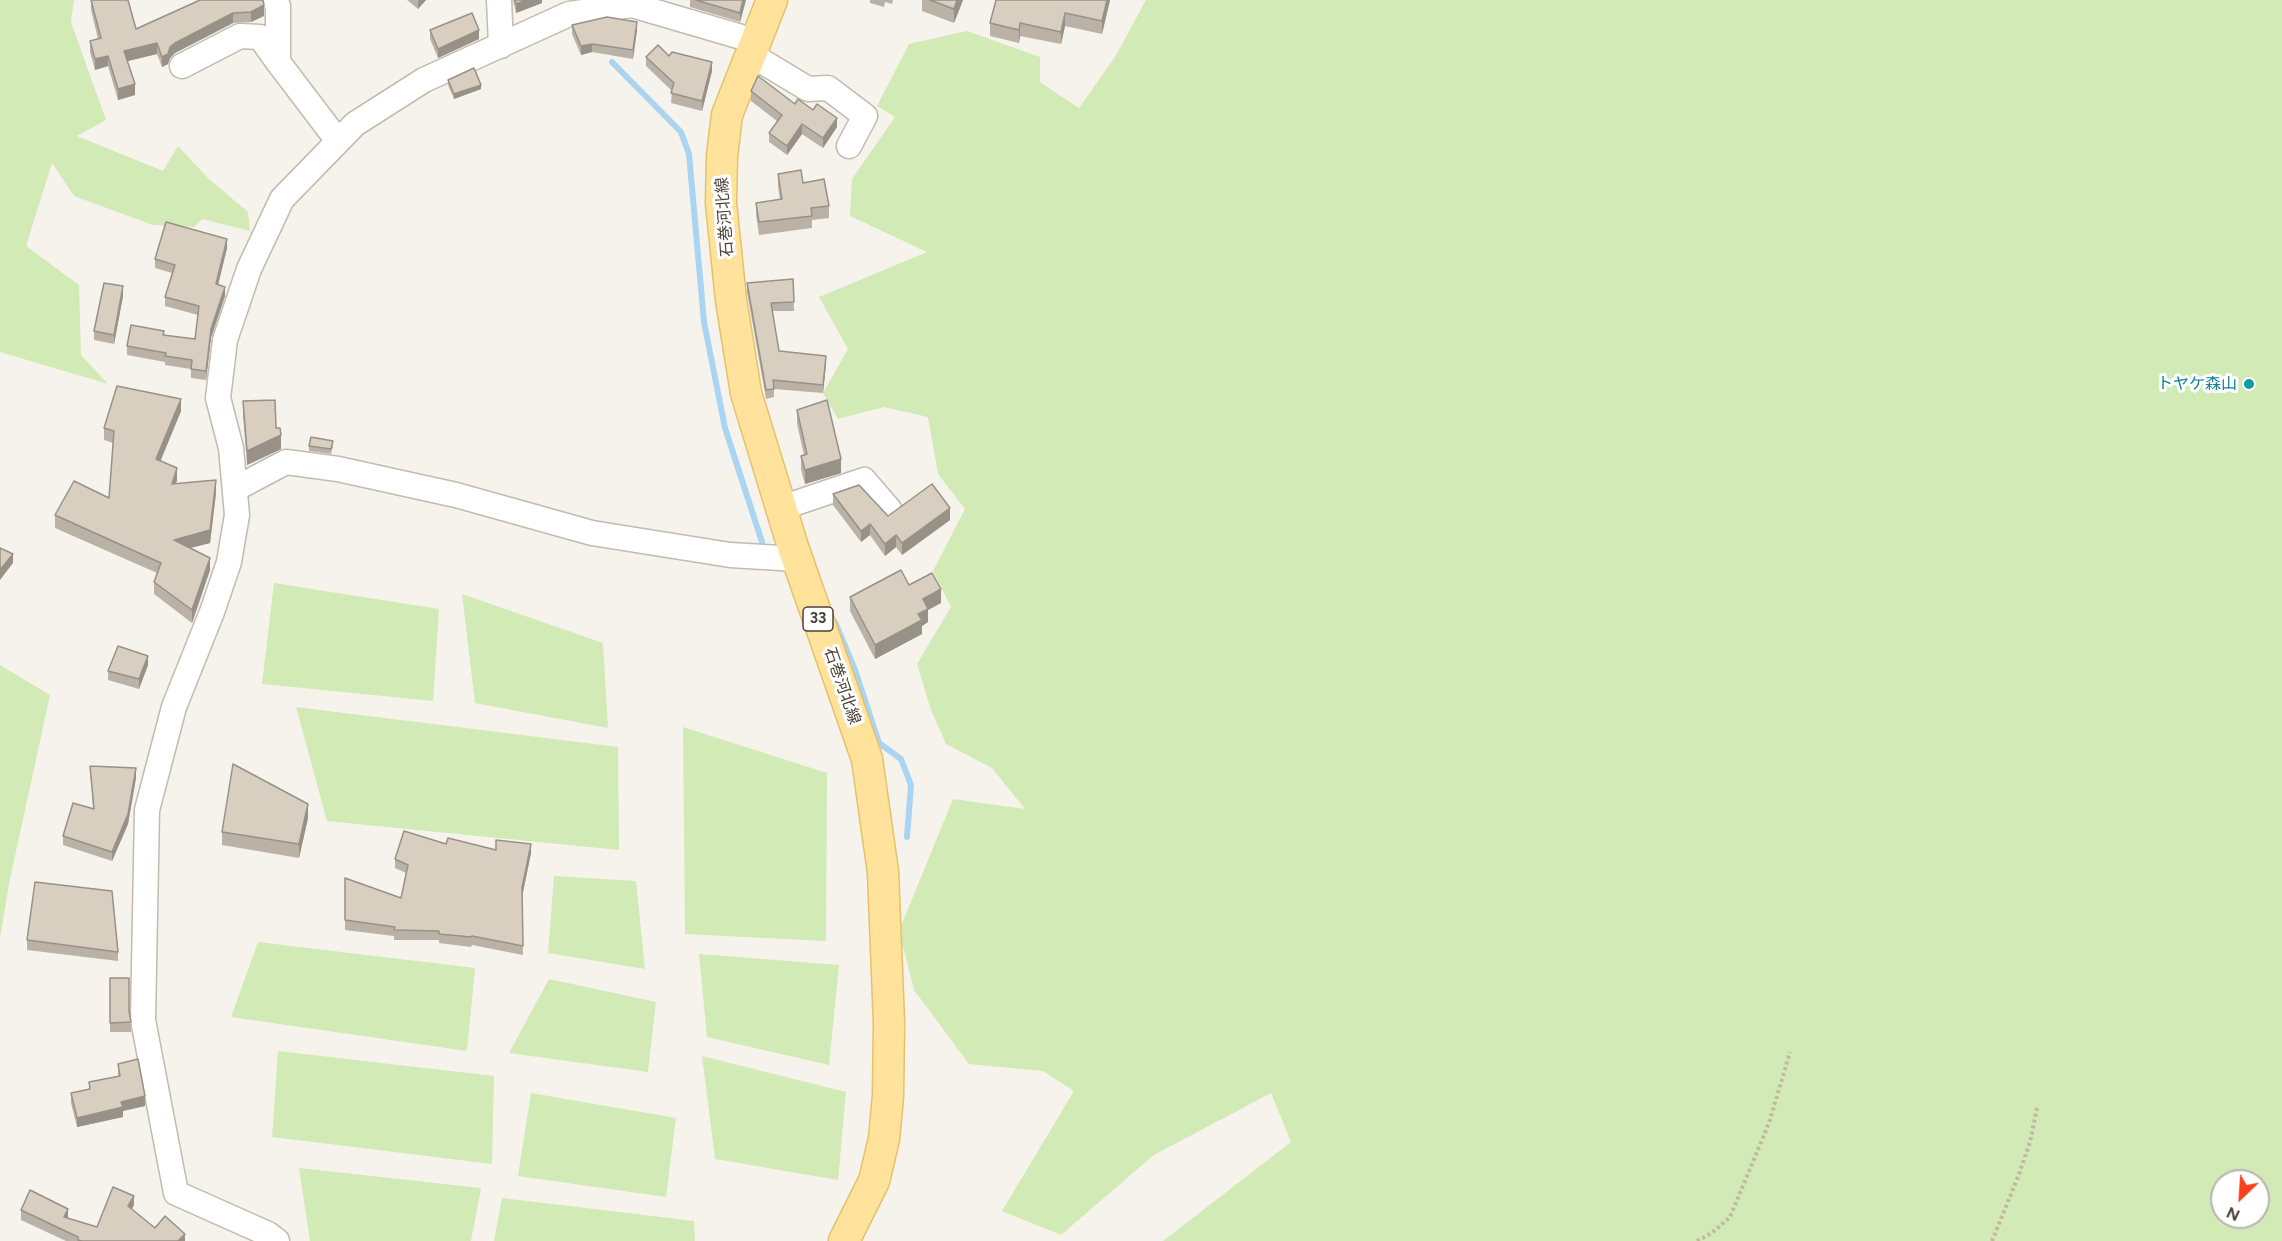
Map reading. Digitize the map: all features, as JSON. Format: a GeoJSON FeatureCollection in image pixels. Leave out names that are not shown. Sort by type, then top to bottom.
{"type":"FeatureCollection","features":[{"type":"Feature","properties":{"kind":"main road","name":"石巻河北線"},"geometry":{"type":"LineString","coordinates":[[772,0],[727,115],[722,156],[721,203],[731,300],[746,393],[797,559],[867,759],[883,872],[889,1023],[888,1096],[884,1140],[874,1181],[844,1241]]}},
{"type":"Feature","properties":{"kind":"street"},"geometry":{"type":"LineString","coordinates":[[275,0],[278,6],[278,62]]}},
{"type":"Feature","properties":{"kind":"street"},"geometry":{"type":"LineString","coordinates":[[499,0],[501,46]]}},
{"type":"Feature","properties":{"kind":"street"},"geometry":{"type":"LineString","coordinates":[[277,1241],[268,1234],[176,1193],[143,1020],[147,810],[174,707],[212,612],[229,562],[237,515],[231,448],[218,398],[225,340],[249,268],[282,199],[355,124],[424,80],[569,14],[632,5],[752,47],[808,88],[828,88],[865,116],[849,146]]}},
{"type":"Feature","properties":{"kind":"street"},"geometry":{"type":"LineString","coordinates":[[182,66],[240,36],[260,37],[338,141]]}},
{"type":"Feature","properties":{"kind":"street"},"geometry":{"type":"LineString","coordinates":[[235,489],[286,462],[338,469],[456,495],[592,533],[730,555],[797,559]]}},
{"type":"Feature","properties":{"kind":"street"},"geometry":{"type":"LineString","coordinates":[[781,508],[864,480],[890,509]]}},
{"type":"Feature","properties":{"kind":"path"},"geometry":{"type":"LineString","coordinates":[[1697,1241],[1712,1233],[1730,1217],[1769,1123],[1790,1052]]}},
{"type":"Feature","properties":{"kind":"path"},"geometry":{"type":"LineString","coordinates":[[1992,1241],[2030,1142],[2037,1108]]}},
{"type":"Feature","properties":{"kind":"green space"},"geometry":{"type":"Polygon","coordinates":[[[0,0],[74,0],[71,22],[106,120],[77,136],[163,171],[178,146],[209,179],[248,212],[250,231],[202,219],[194,227],[153,225],[74,196],[52,163],[26,246],[79,285],[81,355],[108,384],[0,352],[0,0]]]}},
{"type":"Feature","properties":{"kind":"green space"},"geometry":{"type":"Polygon","coordinates":[[[1146,0],[2282,0],[2282,1241],[1163,1241],[1291,1142],[1271,1093],[1154,1155],[1061,1235],[1002,1211],[1074,1091],[1043,1071],[969,1064],[914,990],[899,931],[953,799],[1025,809],[992,768],[946,744],[931,710],[917,664],[951,607],[933,571],[965,509],[938,474],[928,417],[884,407],[838,419],[823,393],[848,349],[819,297],[927,252],[850,216],[852,179],[895,117],[877,106],[909,44],[967,31],[1040,57],[1040,82],[1079,108],[1115,57],[1146,0]]]}},
{"type":"Feature","properties":{"kind":"green space"},"geometry":{"type":"Polygon","coordinates":[[[274,583],[439,609],[433,701],[262,684],[274,583]]]}},
{"type":"Feature","properties":{"kind":"green space"},"geometry":{"type":"Polygon","coordinates":[[[462,594],[603,643],[608,728],[475,703],[462,594]]]}},
{"type":"Feature","properties":{"kind":"green space"},"geometry":{"type":"Polygon","coordinates":[[[0,665],[50,695],[10,879],[0,938],[0,665]]]}},
{"type":"Feature","properties":{"kind":"green space"},"geometry":{"type":"Polygon","coordinates":[[[296,707],[618,747],[619,850],[327,821],[296,707]]]}},
{"type":"Feature","properties":{"kind":"green space"},"geometry":{"type":"Polygon","coordinates":[[[683,727],[827,773],[826,941],[685,934],[683,727]]]}},
{"type":"Feature","properties":{"kind":"green space"},"geometry":{"type":"Polygon","coordinates":[[[554,876],[636,881],[645,969],[548,953],[554,876]]]}},
{"type":"Feature","properties":{"kind":"green space"},"geometry":{"type":"Polygon","coordinates":[[[258,942],[475,968],[467,1051],[231,1017],[258,942]]]}},
{"type":"Feature","properties":{"kind":"green space"},"geometry":{"type":"Polygon","coordinates":[[[699,954],[839,965],[829,1065],[707,1037],[699,954]]]}},
{"type":"Feature","properties":{"kind":"green space"},"geometry":{"type":"Polygon","coordinates":[[[549,979],[656,1002],[648,1072],[509,1053],[549,979]]]}},
{"type":"Feature","properties":{"kind":"green space"},"geometry":{"type":"Polygon","coordinates":[[[278,1051],[494,1076],[492,1164],[272,1137],[278,1051]]]}},
{"type":"Feature","properties":{"kind":"green space"},"geometry":{"type":"Polygon","coordinates":[[[702,1056],[846,1092],[838,1180],[715,1159],[702,1056]]]}},
{"type":"Feature","properties":{"kind":"green space"},"geometry":{"type":"Polygon","coordinates":[[[531,1093],[676,1118],[666,1197],[518,1176],[531,1093]]]}},
{"type":"Feature","properties":{"kind":"green space"},"geometry":{"type":"Polygon","coordinates":[[[299,1168],[481,1188],[471,1241],[310,1241],[299,1168]]]}},
{"type":"Feature","properties":{"kind":"green space"},"geometry":{"type":"Polygon","coordinates":[[[502,1198],[694,1221],[695,1241],[494,1241],[502,1198]]]}},
{"type":"Feature","properties":{"kind":"building"},"geometry":{"type":"Polygon","coordinates":[[[91,0],[128,0],[136,29],[200,0],[263,0],[264,5],[251,12],[233,13],[175,43],[170,47],[168,54],[162,57],[157,43],[124,51],[135,84],[118,89],[108,56],[95,59],[90,41],[101,38],[91,0]]]}},
{"type":"Feature","properties":{"kind":"building"},"geometry":{"type":"Polygon","coordinates":[[[696,0],[743,0],[740,13],[696,0]]]}},
{"type":"Feature","properties":{"kind":"building"},"geometry":{"type":"Polygon","coordinates":[[[930,0],[957,0],[954,9],[930,0]]]}},
{"type":"Feature","properties":{"kind":"building"},"geometry":{"type":"Polygon","coordinates":[[[996,0],[1107,0],[1102,21],[1065,13],[1061,32],[1020,23],[1019,30],[990,23],[996,0]]]}},
{"type":"Feature","properties":{"kind":"building"},"geometry":{"type":"Polygon","coordinates":[[[472,13],[479,30],[438,49],[430,30],[472,13]]]}},
{"type":"Feature","properties":{"kind":"building"},"geometry":{"type":"Polygon","coordinates":[[[607,17],[637,22],[633,50],[592,44],[581,46],[572,25],[607,17]]]}},
{"type":"Feature","properties":{"kind":"building"},"geometry":{"type":"Polygon","coordinates":[[[658,45],[669,56],[672,52],[712,62],[702,101],[671,93],[674,83],[646,57],[658,45]]]}},
{"type":"Feature","properties":{"kind":"building"},"geometry":{"type":"Polygon","coordinates":[[[474,68],[481,85],[454,94],[448,80],[474,68]]]}},
{"type":"Feature","properties":{"kind":"building"},"geometry":{"type":"Polygon","coordinates":[[[758,76],[795,104],[798,99],[813,110],[817,104],[837,118],[823,138],[802,124],[787,146],[769,133],[782,115],[751,91],[758,76]]]}},
{"type":"Feature","properties":{"kind":"building"},"geometry":{"type":"Polygon","coordinates":[[[801,170],[803,183],[824,179],[829,206],[811,208],[812,216],[759,222],[756,203],[782,199],[778,174],[801,170]]]}},
{"type":"Feature","properties":{"kind":"building"},"geometry":{"type":"Polygon","coordinates":[[[166,222],[227,239],[216,284],[225,287],[211,329],[206,371],[191,369],[192,360],[127,346],[131,325],[164,331],[163,335],[195,339],[199,306],[165,297],[175,265],[155,259],[166,222]]]}},
{"type":"Feature","properties":{"kind":"building"},"geometry":{"type":"Polygon","coordinates":[[[793,279],[794,302],[771,303],[779,351],[826,356],[823,385],[773,380],[774,389],[766,390],[747,283],[793,279]]]}},
{"type":"Feature","properties":{"kind":"building"},"geometry":{"type":"Polygon","coordinates":[[[104,283],[123,286],[114,335],[94,331],[104,283]]]}},
{"type":"Feature","properties":{"kind":"building"},"geometry":{"type":"Polygon","coordinates":[[[117,386],[181,399],[156,459],[177,468],[172,484],[216,480],[210,530],[174,540],[210,558],[192,610],[154,582],[161,563],[55,515],[74,481],[109,498],[114,431],[104,428],[117,386]]]}},
{"type":"Feature","properties":{"kind":"building"},"geometry":{"type":"Polygon","coordinates":[[[275,400],[276,428],[280,428],[281,435],[247,451],[243,401],[275,400]]]}},
{"type":"Feature","properties":{"kind":"building"},"geometry":{"type":"Polygon","coordinates":[[[827,400],[841,459],[805,470],[801,456],[807,454],[797,410],[827,400]]]}},
{"type":"Feature","properties":{"kind":"building"},"geometry":{"type":"Polygon","coordinates":[[[311,437],[333,441],[331,449],[309,446],[311,437]]]}},
{"type":"Feature","properties":{"kind":"building"},"geometry":{"type":"Polygon","coordinates":[[[932,484],[950,508],[902,543],[896,535],[885,544],[870,524],[861,531],[833,494],[859,485],[888,516],[932,484]]]}},
{"type":"Feature","properties":{"kind":"building"},"geometry":{"type":"Polygon","coordinates":[[[0,548],[13,554],[0,570],[0,548]]]}},
{"type":"Feature","properties":{"kind":"building"},"geometry":{"type":"Polygon","coordinates":[[[901,570],[909,585],[932,573],[941,589],[923,599],[928,609],[918,614],[922,620],[875,645],[850,597],[901,570]]]}},
{"type":"Feature","properties":{"kind":"building"},"geometry":{"type":"Polygon","coordinates":[[[118,646],[148,656],[139,679],[108,671],[118,646]]]}},
{"type":"Feature","properties":{"kind":"building"},"geometry":{"type":"Polygon","coordinates":[[[233,764],[308,804],[299,844],[222,832],[233,764]]]}},
{"type":"Feature","properties":{"kind":"building"},"geometry":{"type":"Polygon","coordinates":[[[90,766],[136,768],[128,814],[112,852],[63,836],[73,803],[94,809],[90,766]]]}},
{"type":"Feature","properties":{"kind":"building"},"geometry":{"type":"Polygon","coordinates":[[[404,831],[446,844],[448,838],[496,850],[496,840],[531,844],[522,888],[523,946],[472,936],[439,934],[439,931],[394,930],[395,927],[345,920],[345,878],[401,898],[408,865],[395,859],[404,831]]]}},
{"type":"Feature","properties":{"kind":"building"},"geometry":{"type":"Polygon","coordinates":[[[35,882],[112,891],[118,952],[27,940],[35,882]]]}},
{"type":"Feature","properties":{"kind":"building"},"geometry":{"type":"Polygon","coordinates":[[[110,978],[129,978],[131,1022],[110,1023],[110,978]]]}},
{"type":"Feature","properties":{"kind":"building"},"geometry":{"type":"Polygon","coordinates":[[[138,1059],[145,1096],[121,1102],[123,1107],[77,1118],[71,1093],[90,1089],[89,1082],[120,1076],[118,1064],[138,1059]]]}},
{"type":"Feature","properties":{"kind":"building"},"geometry":{"type":"Polygon","coordinates":[[[113,1187],[134,1196],[128,1206],[155,1228],[165,1216],[185,1234],[178,1241],[82,1241],[21,1210],[30,1190],[68,1209],[64,1217],[97,1227],[113,1187]]]}},
{"type":"Feature","properties":{"kind":"waterway"},"geometry":{"type":"LineString","coordinates":[[612,62],[681,132],[689,154],[704,322],[725,428],[762,542]]}},
{"type":"Feature","properties":{"kind":"waterway"},"geometry":{"type":"LineString","coordinates":[[835,622],[855,670],[879,743],[901,759],[911,785],[907,837]]}},
{"type":"Feature","properties":{"kind":"place","name":"トヤケ森山"},"geometry":{"type":"Point","coordinates":[2249,384]}}]}
